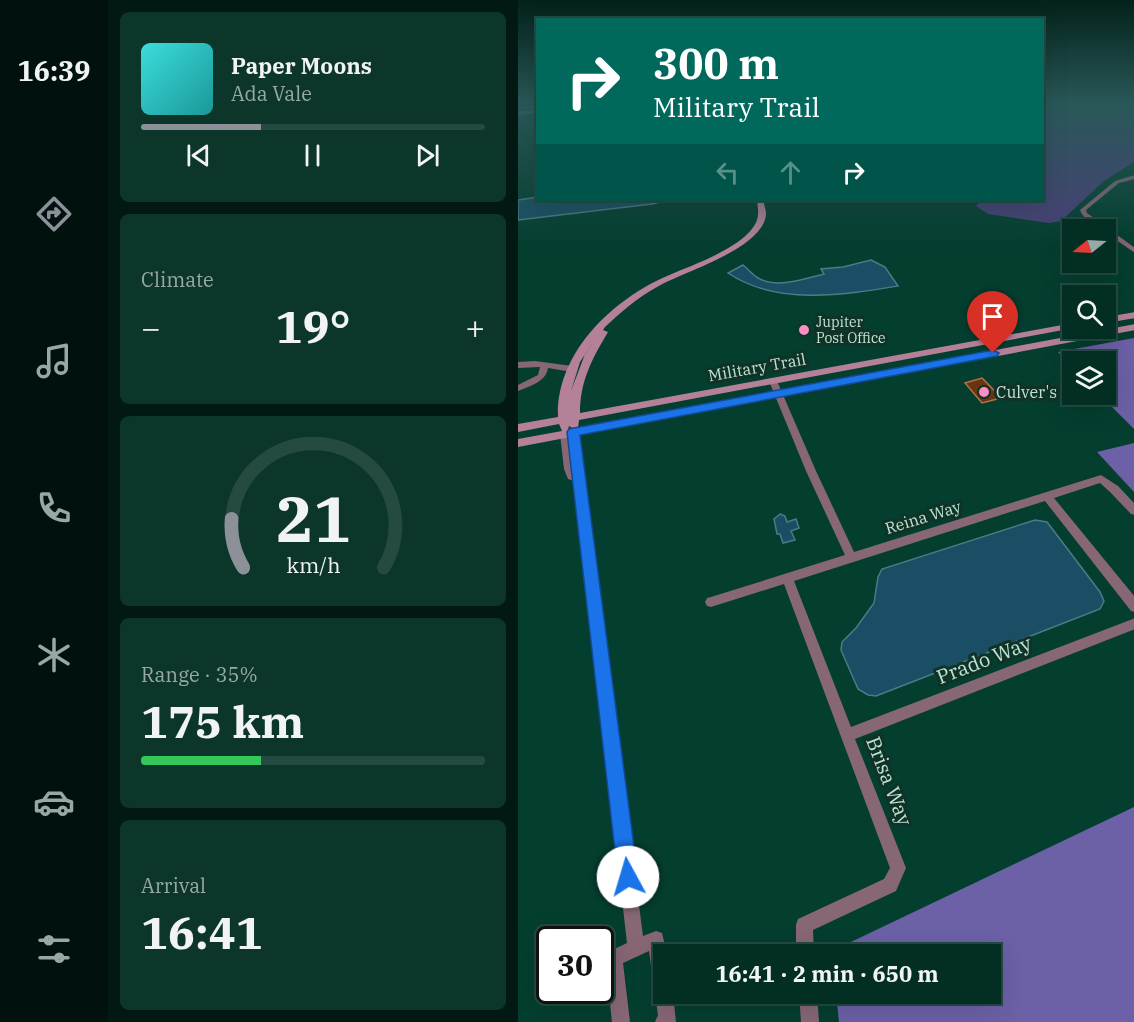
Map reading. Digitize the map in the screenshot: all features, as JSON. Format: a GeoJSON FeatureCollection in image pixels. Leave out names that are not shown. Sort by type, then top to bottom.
{"type":"FeatureCollection","features":[{"type":"Feature","properties":{"kind":"main road"},"geometry":{"type":"LineString","coordinates":[[568,419],[562,405],[572,369],[597,330],[623,306],[656,284],[728,252],[747,238],[756,228],[762,216],[760,201]]}},
{"type":"Feature","properties":{"kind":"main road"},"geometry":{"type":"LineString","coordinates":[[569,433],[568,419],[575,392],[590,354],[604,332],[656,290],[744,248],[765,227],[770,216],[767,201]]}},
{"type":"Feature","properties":{"kind":"main road"},"geometry":{"type":"LineString","coordinates":[[1116,318],[1134,315]]}},
{"type":"Feature","properties":{"kind":"main road","name":"Military Trail"},"geometry":{"type":"LineString","coordinates":[[518,443],[1134,327]]}},
{"type":"Feature","properties":{"kind":"main road","name":"Military Trail"},"geometry":{"type":"LineString","coordinates":[[518,428],[1062,328]]}},
{"type":"Feature","properties":{"kind":"street"},"geometry":{"type":"LineString","coordinates":[[1125,180],[1126,174],[1134,170]]}},
{"type":"Feature","properties":{"kind":"street"},"geometry":{"type":"LineString","coordinates":[[1091,219],[1082,212],[1116,182],[1134,177]]}},
{"type":"Feature","properties":{"kind":"street"},"geometry":{"type":"LineString","coordinates":[[1116,238],[1134,251]]}},
{"type":"Feature","properties":{"kind":"street"},"geometry":{"type":"LineString","coordinates":[[518,365],[535,364],[544,370],[572,369]]}},
{"type":"Feature","properties":{"kind":"street"},"geometry":{"type":"LineString","coordinates":[[518,388],[541,376],[544,370]]}},
{"type":"Feature","properties":{"kind":"street"},"geometry":{"type":"LineString","coordinates":[[773,381],[851,557]]}},
{"type":"Feature","properties":{"kind":"street"},"geometry":{"type":"LineString","coordinates":[[569,433],[569,469],[572,476],[579,479],[636,948]]}},
{"type":"Feature","properties":{"kind":"street","name":"Reina Way"},"geometry":{"type":"LineString","coordinates":[[711,602],[1101,479],[1114,489],[1134,511]]}},
{"type":"Feature","properties":{"kind":"street"},"geometry":{"type":"LineString","coordinates":[[1047,496],[1134,607]]}},
{"type":"Feature","properties":{"kind":"street","name":"Brisa Way"},"geometry":{"type":"LineString","coordinates":[[787,578],[898,868],[890,885],[804,925],[805,944]]}},
{"type":"Feature","properties":{"kind":"street","name":"Prado Way"},"geometry":{"type":"LineString","coordinates":[[847,735],[1134,623]]}},
{"type":"Feature","properties":{"kind":"street"},"geometry":{"type":"LineString","coordinates":[[621,1022],[614,958],[656,939],[657,944]]}},
{"type":"Feature","properties":{"kind":"street"},"geometry":{"type":"LineString","coordinates":[[664,1022],[668,1020],[666,1004]]}},
{"type":"Feature","properties":{"kind":"street"},"geometry":{"type":"LineString","coordinates":[[809,1004],[810,1022]]}},
{"type":"Feature","properties":{"kind":"shaded area"},"geometry":{"type":"Polygon","coordinates":[[[1044,152],[1134,152],[1134,162],[1104,181],[1061,221],[1049,223],[988,214],[976,206],[981,201],[1044,201],[1044,152]]]}},
{"type":"Feature","properties":{"kind":"shaded area"},"geometry":{"type":"Polygon","coordinates":[[[1135,338],[1134,429],[1110,405],[1116,405],[1116,351],[1064,351],[1135,338]]]}},
{"type":"Feature","properties":{"kind":"shaded area"},"geometry":{"type":"Polygon","coordinates":[[[1135,443],[1134,492],[1097,452],[1135,443]]]}},
{"type":"Feature","properties":{"kind":"shaded area"},"geometry":{"type":"Polygon","coordinates":[[[1134,807],[1134,1022],[839,1022],[837,1004],[1001,1004],[1001,944],[847,944],[1134,807]]]}},
{"type":"Feature","properties":{"kind":"water"},"geometry":{"type":"Polygon","coordinates":[[[536,197],[536,201],[660,201],[652,204],[518,220],[518,200],[536,197]]]}},
{"type":"Feature","properties":{"kind":"water"},"geometry":{"type":"Polygon","coordinates":[[[871,260],[885,267],[898,286],[833,295],[789,294],[747,283],[728,273],[743,265],[758,278],[782,283],[824,274],[821,269],[843,267],[871,260]]]}},
{"type":"Feature","properties":{"kind":"water"},"geometry":{"type":"Polygon","coordinates":[[[780,514],[785,516],[787,522],[796,519],[799,528],[791,531],[795,540],[783,543],[780,534],[777,534],[774,519],[780,514]]]}},
{"type":"Feature","properties":{"kind":"water"},"geometry":{"type":"Polygon","coordinates":[[[1035,520],[1047,522],[1100,592],[1104,601],[1100,609],[876,696],[868,695],[858,689],[841,650],[842,642],[856,628],[874,603],[878,577],[882,569],[1035,520]]]}},
{"type":"Feature","properties":{"kind":"building","name":"Culver's"},"geometry":{"type":"Polygon","coordinates":[[[982,378],[1001,398],[982,403],[965,383],[982,378]]]}},
{"type":"Feature","properties":{"kind":"place","name":"Jupiter Post Office"},"geometry":{"type":"Point","coordinates":[804,330]}},
{"type":"Feature","properties":{"kind":"place","name":"Culver's"},"geometry":{"type":"Point","coordinates":[984,392]}},
{"type":"Feature","properties":{"kind":"route"},"geometry":{"type":"LineString","coordinates":[[628,877],[573,432],[993,353]]}}]}
